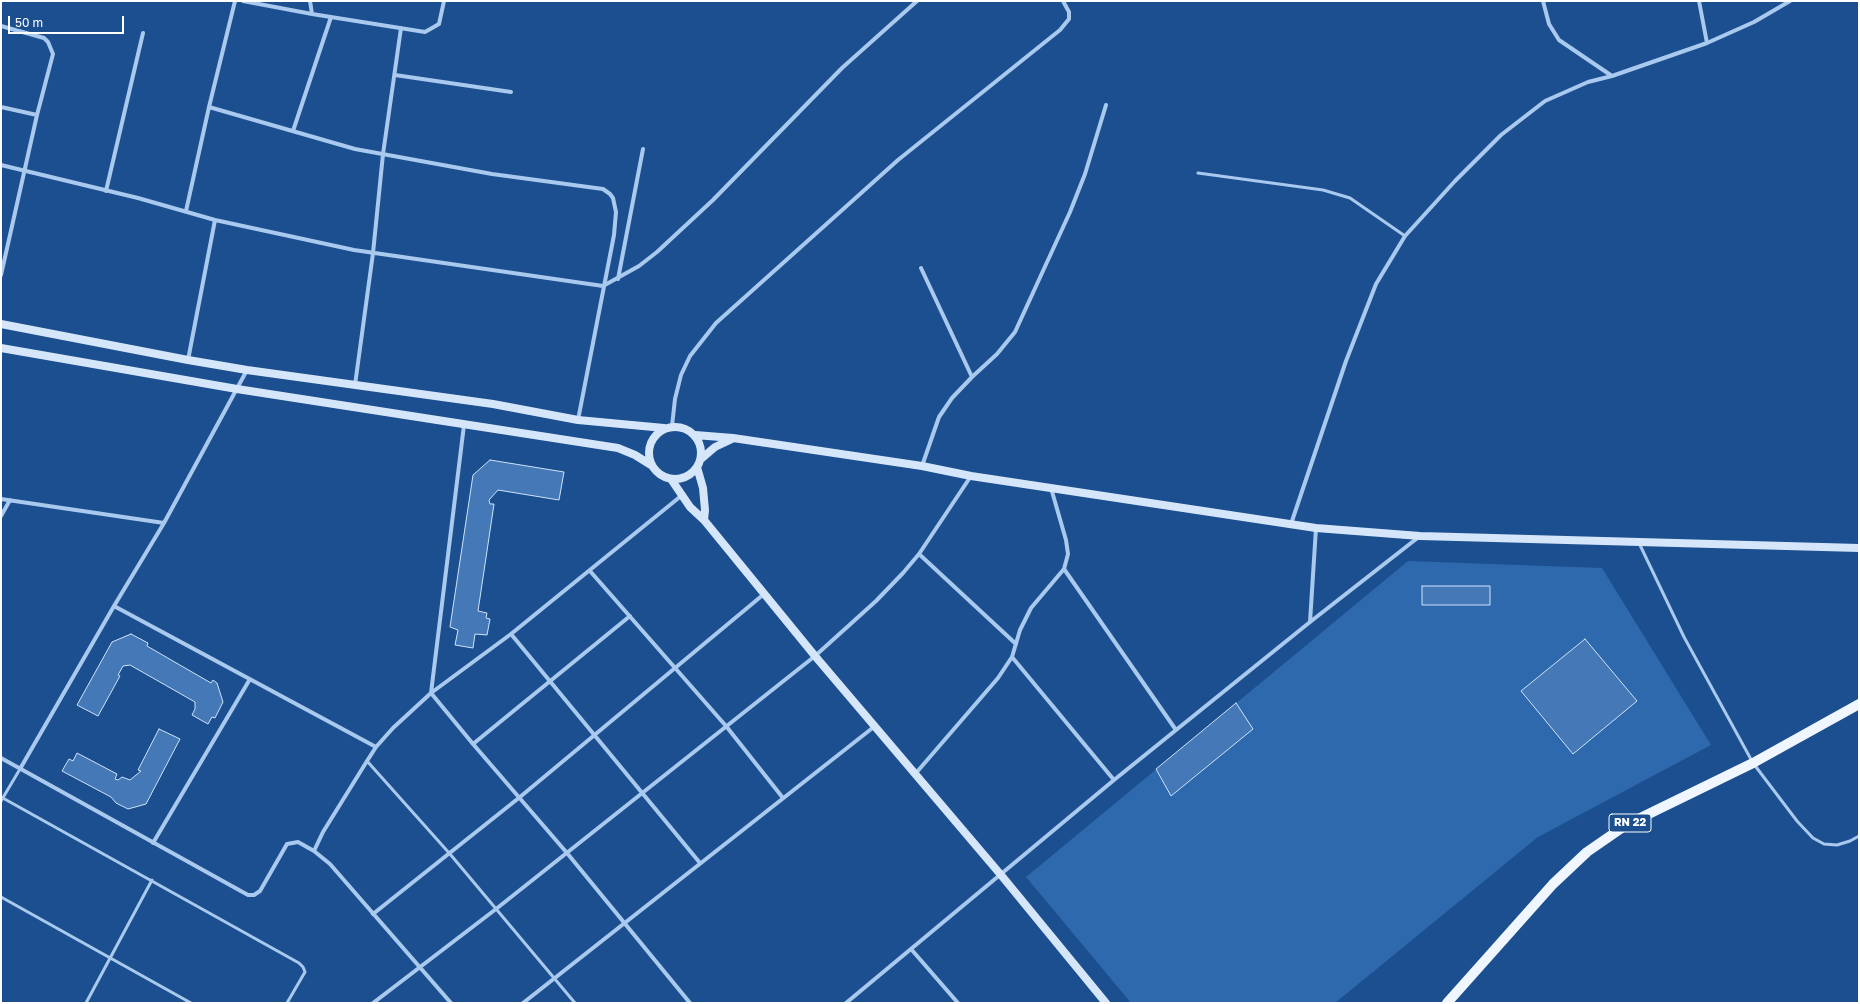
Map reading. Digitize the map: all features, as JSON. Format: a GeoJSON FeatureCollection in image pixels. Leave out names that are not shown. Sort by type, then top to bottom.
{"type":"FeatureCollection","features":[{"type":"Feature","properties":{"kind":"main road"},"geometry":{"type":"LineString","coordinates":[[1,324],[247,370],[493,404],[578,420],[684,428],[695,435],[699,442],[699,463],[705,510],[704,520]]}},
{"type":"Feature","properties":{"kind":"main road"},"geometry":{"type":"LineString","coordinates":[[1,348],[237,389],[618,448],[635,455],[651,465],[663,476],[671,479],[686,477],[715,446],[732,438]]}},
{"type":"Feature","properties":{"kind":"main road"},"geometry":{"type":"LineString","coordinates":[[651,465],[649,448],[652,440],[657,433],[668,427]]}},
{"type":"Feature","properties":{"kind":"main road"},"geometry":{"type":"LineString","coordinates":[[695,435],[732,438],[922,466],[971,476],[1316,528],[1420,536],[1639,544],[1859,548]]}},
{"type":"Feature","properties":{"kind":"main road"},"geometry":{"type":"LineString","coordinates":[[671,479],[681,496],[690,507],[704,520],[815,656],[1002,875],[1106,1003]]}},
{"type":"Feature","properties":{"kind":"main road","name":"RN 22"},"geometry":{"type":"LineString","coordinates":[[1447,1003],[1553,884],[1587,852],[1626,826],[1753,763],[1859,704]]}},
{"type":"Feature","properties":{"kind":"street"},"geometry":{"type":"LineString","coordinates":[[186,211],[209,107],[236,1]]}},
{"type":"Feature","properties":{"kind":"street"},"geometry":{"type":"LineString","coordinates":[[243,1],[312,14],[425,32],[438,24],[444,1]]}},
{"type":"Feature","properties":{"kind":"street"},"geometry":{"type":"LineString","coordinates":[[310,1],[312,14]]}},
{"type":"Feature","properties":{"kind":"street"},"geometry":{"type":"LineString","coordinates":[[1,165],[186,211],[215,220],[373,253],[603,286],[639,266],[678,233],[713,200],[842,68],[917,1]]}},
{"type":"Feature","properties":{"kind":"street"},"geometry":{"type":"LineString","coordinates":[[668,427],[681,375],[690,356],[716,322],[898,160],[1060,30],[1069,19],[1069,12],[1063,1]]}},
{"type":"Feature","properties":{"kind":"street"},"geometry":{"type":"LineString","coordinates":[[1543,1],[1549,24],[1559,40],[1612,76]]}},
{"type":"Feature","properties":{"kind":"street"},"geometry":{"type":"LineString","coordinates":[[1699,1],[1707,43]]}},
{"type":"Feature","properties":{"kind":"street"},"geometry":{"type":"LineString","coordinates":[[1291,524],[1346,361],[1373,291],[1405,236],[1455,181],[1501,134],[1545,102],[1588,82],[1612,76],[1707,43],[1754,22],[1790,1]]}},
{"type":"Feature","properties":{"kind":"street"},"geometry":{"type":"LineString","coordinates":[[293,131],[331,17]]}},
{"type":"Feature","properties":{"kind":"street"},"geometry":{"type":"LineString","coordinates":[[1,26],[44,38],[53,49],[1,275]]}},
{"type":"Feature","properties":{"kind":"street"},"geometry":{"type":"LineString","coordinates":[[355,385],[401,28]]}},
{"type":"Feature","properties":{"kind":"street"},"geometry":{"type":"LineString","coordinates":[[106,191],[144,33]]}},
{"type":"Feature","properties":{"kind":"street"},"geometry":{"type":"LineString","coordinates":[[395,75],[511,92]]}},
{"type":"Feature","properties":{"kind":"street"},"geometry":{"type":"LineString","coordinates":[[922,466],[939,417],[952,398],[972,377],[998,354],[1015,332],[1070,212],[1085,174],[1106,105]]}},
{"type":"Feature","properties":{"kind":"street"},"geometry":{"type":"LineString","coordinates":[[1,107],[37,115]]}},
{"type":"Feature","properties":{"kind":"street"},"geometry":{"type":"LineString","coordinates":[[209,107],[355,149],[492,174],[603,189],[613,198],[616,212],[614,235],[578,420]]}},
{"type":"Feature","properties":{"kind":"street"},"geometry":{"type":"LineString","coordinates":[[618,278],[644,149]]}},
{"type":"Feature","properties":{"kind":"street"},"geometry":{"type":"LineString","coordinates":[[188,360],[215,220]]}},
{"type":"Feature","properties":{"kind":"street"},"geometry":{"type":"LineString","coordinates":[[921,268],[972,377]]}},
{"type":"Feature","properties":{"kind":"street"},"geometry":{"type":"LineString","coordinates":[[20,769],[114,606],[164,523],[247,370]]}},
{"type":"Feature","properties":{"kind":"street"},"geometry":{"type":"LineString","coordinates":[[464,425],[432,693],[473,744],[567,853],[690,1003]]}},
{"type":"Feature","properties":{"kind":"street"},"geometry":{"type":"LineString","coordinates":[[373,1003],[496,909],[815,656],[876,600],[919,554],[971,476]]}},
{"type":"Feature","properties":{"kind":"street"},"geometry":{"type":"LineString","coordinates":[[916,773],[988,690],[1012,657],[1020,630],[1031,608],[1064,569],[1068,554],[1066,540],[1051,488]]}},
{"type":"Feature","properties":{"kind":"street"},"geometry":{"type":"LineString","coordinates":[[314,851],[323,832],[367,761],[376,747],[393,728],[432,693],[511,634],[681,496]]}},
{"type":"Feature","properties":{"kind":"street"},"geometry":{"type":"LineString","coordinates":[[1,499],[164,523]]}},
{"type":"Feature","properties":{"kind":"street"},"geometry":{"type":"LineString","coordinates":[[1,516],[10,500]]}},
{"type":"Feature","properties":{"kind":"street"},"geometry":{"type":"LineString","coordinates":[[1310,622],[1316,528]]}},
{"type":"Feature","properties":{"kind":"street"},"geometry":{"type":"LineString","coordinates":[[846,1003],[1002,875],[1114,780],[1310,622],[1420,536]]}},
{"type":"Feature","properties":{"kind":"street"},"geometry":{"type":"LineString","coordinates":[[919,554],[1016,644]]}},
{"type":"Feature","properties":{"kind":"street"},"geometry":{"type":"LineString","coordinates":[[1064,569],[1176,730]]}},
{"type":"Feature","properties":{"kind":"street"},"geometry":{"type":"LineString","coordinates":[[590,571],[726,726],[783,798]]}},
{"type":"Feature","properties":{"kind":"street"},"geometry":{"type":"LineString","coordinates":[[373,914],[520,797],[764,594]]}},
{"type":"Feature","properties":{"kind":"street"},"geometry":{"type":"LineString","coordinates":[[114,606],[376,747]]}},
{"type":"Feature","properties":{"kind":"street"},"geometry":{"type":"LineString","coordinates":[[473,744],[630,616]]}},
{"type":"Feature","properties":{"kind":"street"},"geometry":{"type":"LineString","coordinates":[[511,634],[643,792],[700,863]]}},
{"type":"Feature","properties":{"kind":"street"},"geometry":{"type":"LineString","coordinates":[[1012,657],[1114,780]]}},
{"type":"Feature","properties":{"kind":"street"},"geometry":{"type":"LineString","coordinates":[[153,842],[250,679]]}},
{"type":"Feature","properties":{"kind":"street"},"geometry":{"type":"LineString","coordinates":[[523,1003],[875,726]]}},
{"type":"Feature","properties":{"kind":"street"},"geometry":{"type":"LineString","coordinates":[[1,758],[248,895],[254,895],[260,891],[287,844],[298,842],[314,851],[330,864],[451,1003]]}},
{"type":"Feature","properties":{"kind":"street"},"geometry":{"type":"LineString","coordinates":[[911,949],[958,1003]]}},
{"type":"Feature","properties":{"kind":"lane"},"geometry":{"type":"LineString","coordinates":[[1198,173],[1310,188],[1350,198],[1405,236]]}},
{"type":"Feature","properties":{"kind":"lane"},"geometry":{"type":"LineString","coordinates":[[1639,544],[1684,637],[1753,763],[1797,821],[1813,838],[1824,844],[1837,845],[1850,841],[1859,836]]}},
{"type":"Feature","properties":{"kind":"lane"},"geometry":{"type":"LineString","coordinates":[[367,761],[450,854],[575,1003]]}},
{"type":"Feature","properties":{"kind":"lane"},"geometry":{"type":"LineString","coordinates":[[20,769],[2,799],[152,880],[301,964],[305,969],[304,976],[287,1003]]}},
{"type":"Feature","properties":{"kind":"lane"},"geometry":{"type":"LineString","coordinates":[[86,1003],[152,880]]}},
{"type":"Feature","properties":{"kind":"lane"},"geometry":{"type":"LineString","coordinates":[[1,897],[191,1003]]}},
{"type":"Feature","properties":{"kind":"shaded area"},"geometry":{"type":"Polygon","coordinates":[[[1408,561],[1602,568],[1711,745],[1538,837],[1335,1003],[1131,1003],[1026,877],[1408,561]]]}},
{"type":"Feature","properties":{"kind":"building"},"geometry":{"type":"Polygon","coordinates":[[[490,460],[564,472],[559,500],[498,490],[489,500],[490,504],[494,504],[478,611],[487,613],[486,618],[490,619],[487,635],[475,634],[473,648],[455,645],[458,630],[450,627],[473,475],[490,460]]]}},
{"type":"Feature","properties":{"kind":"building"},"geometry":{"type":"Polygon","coordinates":[[[1422,586],[1490,586],[1490,605],[1422,605],[1422,586]]]}},
{"type":"Feature","properties":{"kind":"building"},"geometry":{"type":"Polygon","coordinates":[[[131,634],[148,643],[147,646],[211,683],[213,680],[217,683],[223,702],[215,718],[212,717],[208,724],[192,715],[195,709],[195,702],[130,665],[123,666],[118,675],[120,676],[98,716],[77,705],[112,642],[131,634]]]}},
{"type":"Feature","properties":{"kind":"building"},"geometry":{"type":"Polygon","coordinates":[[[1585,639],[1637,701],[1573,754],[1521,691],[1585,639]]]}},
{"type":"Feature","properties":{"kind":"building"},"geometry":{"type":"Polygon","coordinates":[[[1236,703],[1253,729],[1171,796],[1156,769],[1236,703]]]}},
{"type":"Feature","properties":{"kind":"building"},"geometry":{"type":"Polygon","coordinates":[[[159,729],[180,739],[146,804],[128,809],[116,803],[111,797],[62,771],[69,759],[73,761],[77,753],[117,774],[115,779],[118,780],[122,777],[130,780],[141,771],[138,770],[159,729]]]}}]}
